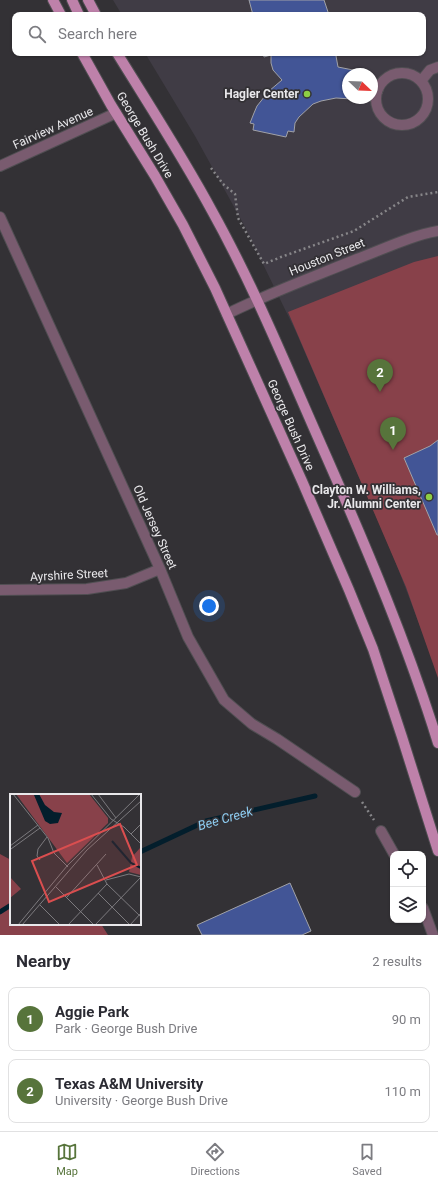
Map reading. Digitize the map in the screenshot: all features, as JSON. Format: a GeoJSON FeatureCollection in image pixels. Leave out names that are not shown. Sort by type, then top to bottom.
{"type":"FeatureCollection","features":[{"type":"Feature","properties":{"kind":"main road"},"geometry":{"type":"LineString","coordinates":[[53,0],[59,12]]}},
{"type":"Feature","properties":{"kind":"main road"},"geometry":{"type":"LineString","coordinates":[[72,0],[78,12]]}},
{"type":"Feature","properties":{"kind":"main road"},"geometry":{"type":"LineString","coordinates":[[88,0],[94,12]]}},
{"type":"Feature","properties":{"kind":"main road","name":"George Bush Drive"},"geometry":{"type":"LineString","coordinates":[[84,56],[116,114],[155,176],[183,225],[215,288],[305,488],[373,649],[438,852]]}},
{"type":"Feature","properties":{"kind":"main road","name":"George Bush Drive"},"geometry":{"type":"LineString","coordinates":[[119,56],[212,211],[257,299],[361,535],[397,625],[438,744]]}},
{"type":"Feature","properties":{"kind":"street"},"geometry":{"type":"LineString","coordinates":[[421,81],[430,70],[438,67]]}},
{"type":"Feature","properties":{"kind":"street"},"geometry":{"type":"LineString","coordinates":[[406,73],[421,81],[426,88],[428,96],[426,108],[419,119],[403,125],[394,124],[381,114],[376,97],[378,89],[386,79],[390,76],[406,73]]}},
{"type":"Feature","properties":{"kind":"street","name":"Fairview Avenue"},"geometry":{"type":"LineString","coordinates":[[0,166],[116,114]]}},
{"type":"Feature","properties":{"kind":"street","name":"Old Jersey Street"},"geometry":{"type":"LineString","coordinates":[[0,216],[160,569],[188,637],[224,700],[252,724],[355,792]]}},
{"type":"Feature","properties":{"kind":"street","name":"Houston Street"},"geometry":{"type":"LineString","coordinates":[[227,314],[257,299],[403,240],[438,231]]}},
{"type":"Feature","properties":{"kind":"street","name":"Ayrshire Street"},"geometry":{"type":"LineString","coordinates":[[0,590],[87,589],[126,583],[160,569]]}},
{"type":"Feature","properties":{"kind":"street"},"geometry":{"type":"LineString","coordinates":[[381,830],[392,851]]}},
{"type":"Feature","properties":{"kind":"street"},"geometry":{"type":"LineString","coordinates":[[426,915],[434,935]]}},
{"type":"Feature","properties":{"kind":"path"},"geometry":{"type":"LineString","coordinates":[[211,168],[223,184],[235,194],[238,218],[264,264],[354,232],[408,197],[438,192]]}},
{"type":"Feature","properties":{"kind":"path"},"geometry":{"type":"LineString","coordinates":[[355,792],[381,830]]}},
{"type":"Feature","properties":{"kind":"shaded area"},"geometry":{"type":"Polygon","coordinates":[[[113,0],[438,0],[438,676],[394,558],[296,332],[244,225],[195,136],[147,56],[426,56],[426,12],[120,12],[113,0]]]}},
{"type":"Feature","properties":{"kind":"shaded area"},"geometry":{"type":"Polygon","coordinates":[[[438,256],[438,678],[406,587],[288,312],[414,262],[438,256]]]}},
{"type":"Feature","properties":{"kind":"shaded area"},"geometry":{"type":"Polygon","coordinates":[[[0,854],[10,859],[10,925],[102,925],[108,935],[0,935],[0,854]]]}},
{"type":"Feature","properties":{"kind":"building"},"geometry":{"type":"Polygon","coordinates":[[[249,0],[324,0],[328,12],[252,12],[249,0]]]}},
{"type":"Feature","properties":{"kind":"building","name":"Hagler Center"},"geometry":{"type":"Polygon","coordinates":[[[271,56],[336,56],[338,67],[343,68],[342,98],[336,98],[313,104],[299,117],[295,123],[294,132],[288,131],[286,137],[253,130],[254,124],[250,123],[257,106],[269,91],[282,80],[273,70],[271,56]]]}},
{"type":"Feature","properties":{"kind":"building"},"geometry":{"type":"Polygon","coordinates":[[[378,82],[385,85],[378,104],[378,82]]]}},
{"type":"Feature","properties":{"kind":"building","name":"Clayton W. Williams, Jr. Alumni Center"},"geometry":{"type":"Polygon","coordinates":[[[438,440],[437,535],[404,458],[430,446],[438,440]]]}},
{"type":"Feature","properties":{"kind":"building"},"geometry":{"type":"Polygon","coordinates":[[[290,883],[311,931],[302,935],[202,935],[197,925],[290,883]]]}},
{"type":"Feature","properties":{"kind":"waterway","name":"Bee Creek"},"geometry":{"type":"LineString","coordinates":[[141,852],[206,821],[315,796]]}},
{"type":"Feature","properties":{"kind":"waterway","name":"Bee Creek"},"geometry":{"type":"LineString","coordinates":[[0,912],[10,906]]}},
{"type":"Feature","properties":{"kind":"place","name":"Hagler Center"},"geometry":{"type":"Point","coordinates":[307,94]}},
{"type":"Feature","properties":{"kind":"place","name":"Texas A&M University"},"geometry":{"type":"Point","coordinates":[380,392]}},
{"type":"Feature","properties":{"kind":"place","name":"Aggie Park"},"geometry":{"type":"Point","coordinates":[393,450]}},
{"type":"Feature","properties":{"kind":"place","name":"Clayton W. Williams, Jr. Alumni Center"},"geometry":{"type":"Point","coordinates":[429,497]}}]}
